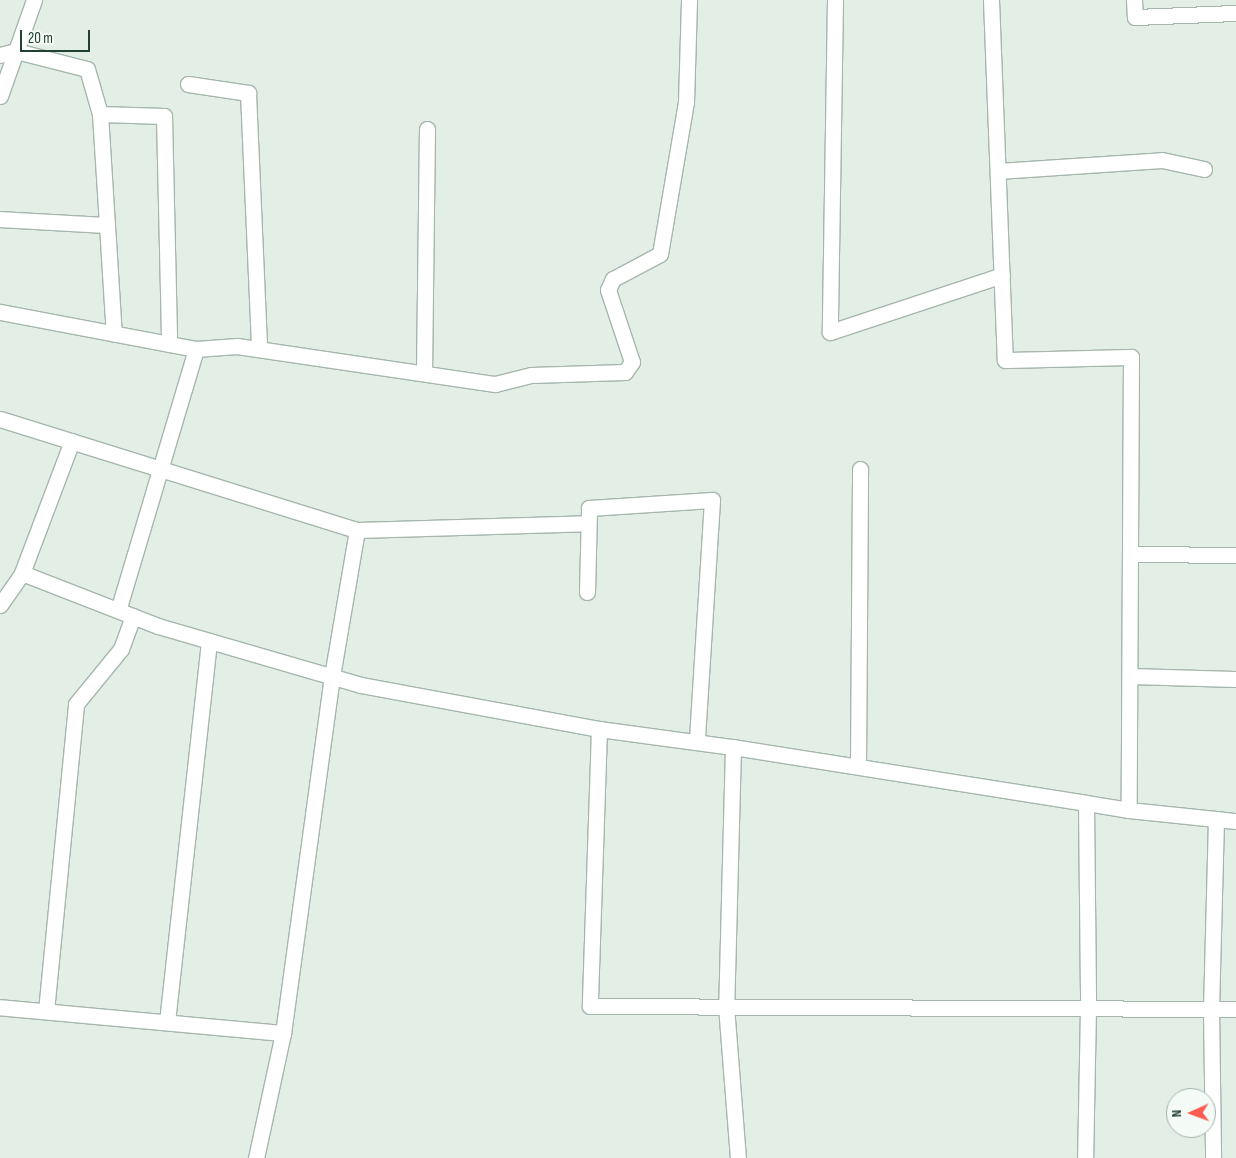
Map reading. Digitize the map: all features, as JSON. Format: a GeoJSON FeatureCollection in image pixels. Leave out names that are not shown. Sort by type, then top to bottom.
{"type":"FeatureCollection","features":[{"type":"Feature","properties":{"kind":"street"},"geometry":{"type":"LineString","coordinates":[[0,96],[34,0]]}},
{"type":"Feature","properties":{"kind":"street"},"geometry":{"type":"LineString","coordinates":[[0,312],[196,349],[237,346],[495,384],[531,375],[625,372],[632,362],[608,290],[613,279],[660,254],[686,102],[689,0]]}},
{"type":"Feature","properties":{"kind":"street"},"geometry":{"type":"LineString","coordinates":[[835,0],[830,332],[1002,274]]}},
{"type":"Feature","properties":{"kind":"street"},"geometry":{"type":"LineString","coordinates":[[991,0],[1005,360],[1131,357],[1129,810]]}},
{"type":"Feature","properties":{"kind":"street"},"geometry":{"type":"LineString","coordinates":[[1134,0],[1135,17],[1236,13]]}},
{"type":"Feature","properties":{"kind":"street"},"geometry":{"type":"LineString","coordinates":[[0,55],[16,51],[87,69],[100,114],[114,334]]}},
{"type":"Feature","properties":{"kind":"street"},"geometry":{"type":"LineString","coordinates":[[188,84],[248,93],[259,349]]}},
{"type":"Feature","properties":{"kind":"street"},"geometry":{"type":"LineString","coordinates":[[100,114],[164,116],[169,344]]}},
{"type":"Feature","properties":{"kind":"street"},"geometry":{"type":"LineString","coordinates":[[424,374],[427,129]]}},
{"type":"Feature","properties":{"kind":"street"},"geometry":{"type":"LineString","coordinates":[[998,171],[1162,160],[1204,169]]}},
{"type":"Feature","properties":{"kind":"street"},"geometry":{"type":"LineString","coordinates":[[0,219],[107,225]]}},
{"type":"Feature","properties":{"kind":"street"},"geometry":{"type":"LineString","coordinates":[[118,610],[196,349]]}},
{"type":"Feature","properties":{"kind":"street"},"geometry":{"type":"LineString","coordinates":[[0,418],[356,530],[588,523]]}},
{"type":"Feature","properties":{"kind":"street"},"geometry":{"type":"LineString","coordinates":[[0,605],[22,572],[72,441]]}},
{"type":"Feature","properties":{"kind":"street"},"geometry":{"type":"LineString","coordinates":[[858,766],[860,469]]}},
{"type":"Feature","properties":{"kind":"street"},"geometry":{"type":"LineString","coordinates":[[587,592],[589,508],[712,500],[697,739]]}},
{"type":"Feature","properties":{"kind":"street"},"geometry":{"type":"LineString","coordinates":[[256,1158],[283,1033],[332,676],[356,530]]}},
{"type":"Feature","properties":{"kind":"street"},"geometry":{"type":"LineString","coordinates":[[1130,554],[1236,556]]}},
{"type":"Feature","properties":{"kind":"street"},"geometry":{"type":"LineString","coordinates":[[22,572],[133,616],[209,641],[361,685],[599,729],[697,739],[733,747],[1129,810],[1236,821]]}},
{"type":"Feature","properties":{"kind":"street"},"geometry":{"type":"LineString","coordinates":[[46,1011],[76,704],[121,649],[133,616]]}},
{"type":"Feature","properties":{"kind":"street"},"geometry":{"type":"LineString","coordinates":[[167,1022],[209,641]]}},
{"type":"Feature","properties":{"kind":"street"},"geometry":{"type":"LineString","coordinates":[[1130,676],[1236,679]]}},
{"type":"Feature","properties":{"kind":"street"},"geometry":{"type":"LineString","coordinates":[[599,729],[590,1006],[1236,1009]]}},
{"type":"Feature","properties":{"kind":"street"},"geometry":{"type":"LineString","coordinates":[[733,747],[726,1006],[738,1158]]}},
{"type":"Feature","properties":{"kind":"street"},"geometry":{"type":"LineString","coordinates":[[1085,1158],[1088,1008],[1086,803]]}},
{"type":"Feature","properties":{"kind":"street"},"geometry":{"type":"LineString","coordinates":[[1213,1158],[1210,1008],[1216,819]]}},
{"type":"Feature","properties":{"kind":"street"},"geometry":{"type":"LineString","coordinates":[[0,1007],[283,1033]]}}]}
